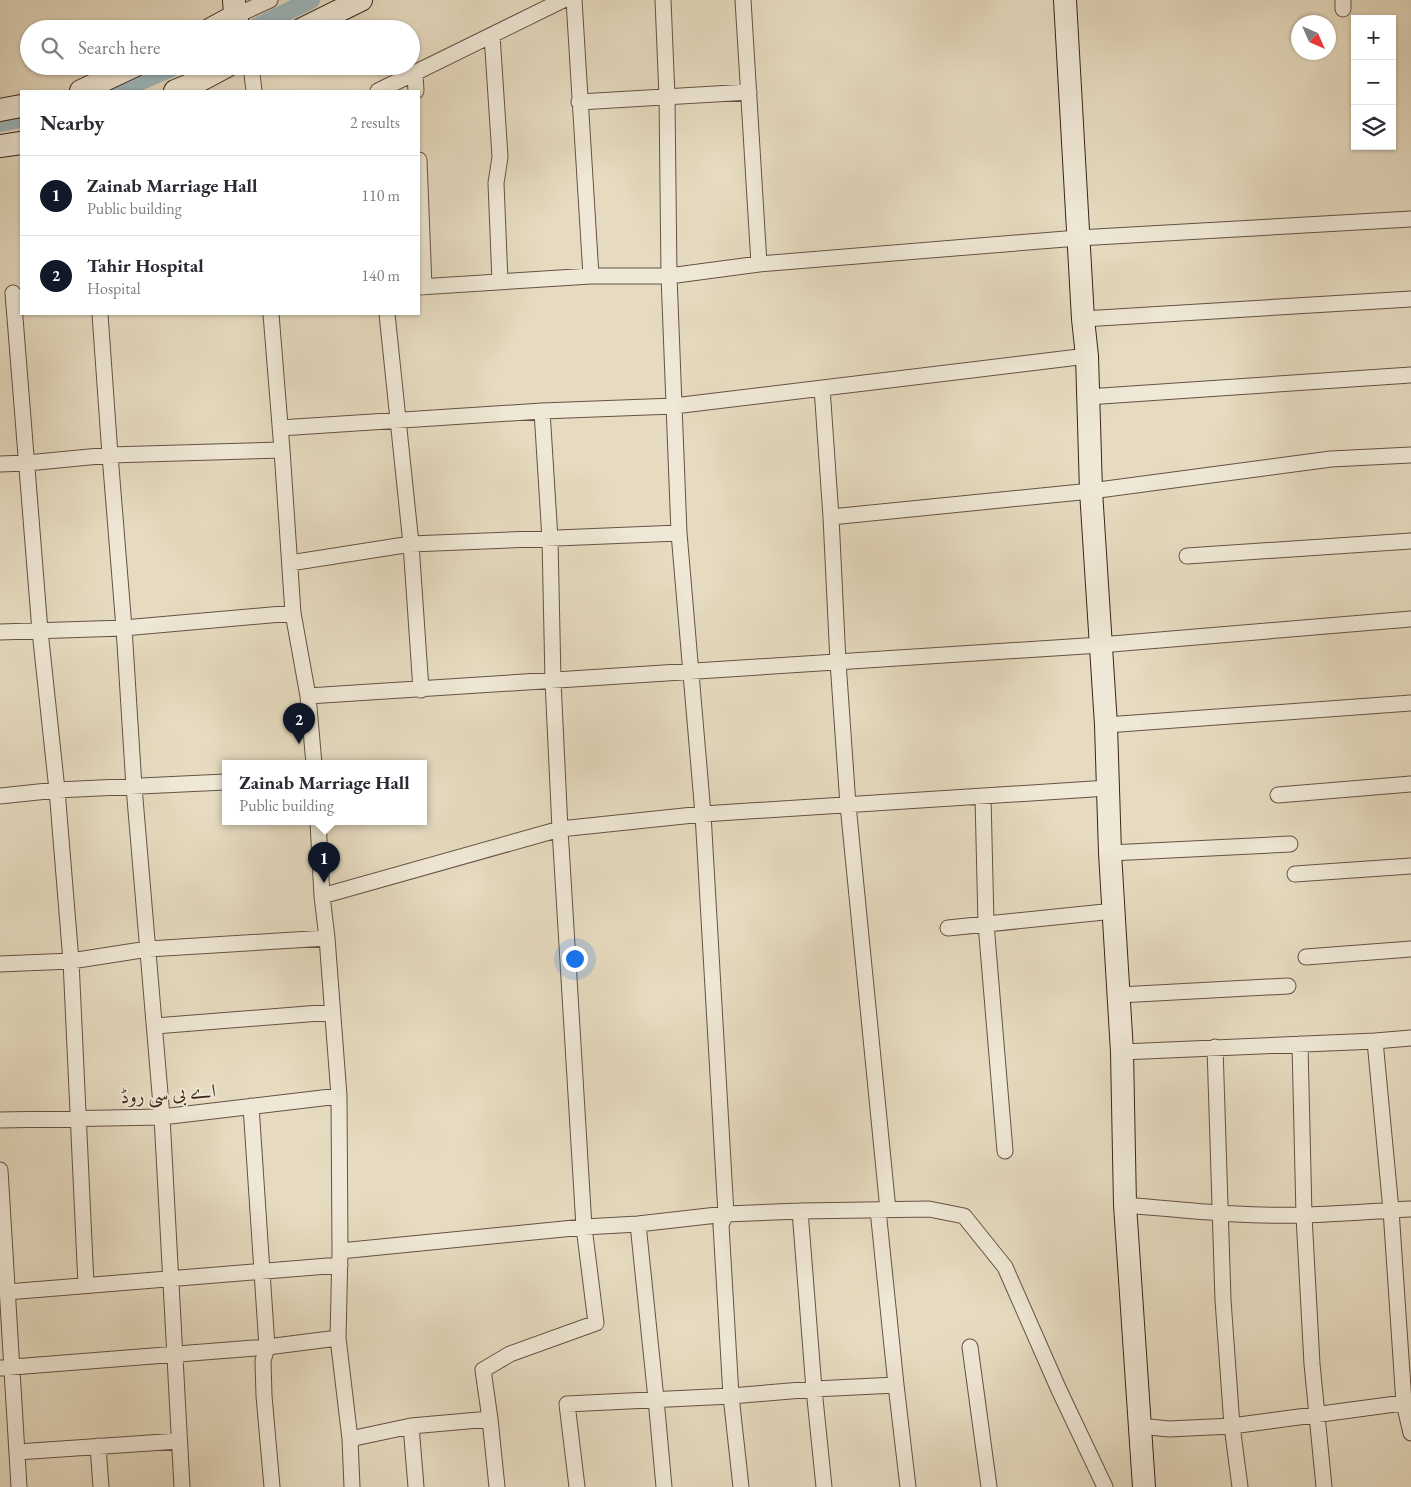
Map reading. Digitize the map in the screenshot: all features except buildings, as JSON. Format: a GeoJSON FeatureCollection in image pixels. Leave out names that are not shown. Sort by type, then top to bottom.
{"type":"FeatureCollection","features":[{"type":"Feature","properties":{"kind":"street"},"geometry":{"type":"LineString","coordinates":[[236,15],[270,0]]}},
{"type":"Feature","properties":{"kind":"street"},"geometry":{"type":"LineString","coordinates":[[320,20],[361,0]]}},
{"type":"Feature","properties":{"kind":"street"},"geometry":{"type":"LineString","coordinates":[[420,71],[563,0]]}},
{"type":"Feature","properties":{"kind":"street"},"geometry":{"type":"LineString","coordinates":[[574,0],[591,276]]}},
{"type":"Feature","properties":{"kind":"street"},"geometry":{"type":"LineString","coordinates":[[663,0],[667,97],[669,276],[679,533],[703,814],[726,1214],[721,1225],[731,1396],[741,1487]]}},
{"type":"Feature","properties":{"kind":"street"},"geometry":{"type":"LineString","coordinates":[[743,0],[759,264]]}},
{"type":"Feature","properties":{"kind":"street"},"geometry":{"type":"LineString","coordinates":[[1065,0],[1083,319],[1087,356],[1091,491],[1106,725],[1110,852],[1122,1052],[1126,1205],[1144,1487]]}},
{"type":"Feature","properties":{"kind":"street"},"geometry":{"type":"LineString","coordinates":[[492,35],[499,149],[496,198],[500,282]]}},
{"type":"Feature","properties":{"kind":"street"},"geometry":{"type":"LineString","coordinates":[[83,90],[115,75]]}},
{"type":"Feature","properties":{"kind":"street"},"geometry":{"type":"LineString","coordinates":[[177,90],[210,75]]}},
{"type":"Feature","properties":{"kind":"street"},"geometry":{"type":"LineString","coordinates":[[252,75],[254,90]]}},
{"type":"Feature","properties":{"kind":"street"},"geometry":{"type":"LineString","coordinates":[[380,90],[413,75]]}},
{"type":"Feature","properties":{"kind":"street"},"geometry":{"type":"LineString","coordinates":[[415,75],[416,90]]}},
{"type":"Feature","properties":{"kind":"street"},"geometry":{"type":"LineString","coordinates":[[580,102],[749,92]]}},
{"type":"Feature","properties":{"kind":"street"},"geometry":{"type":"LineString","coordinates":[[0,110],[20,106]]}},
{"type":"Feature","properties":{"kind":"street"},"geometry":{"type":"LineString","coordinates":[[0,146],[20,143]]}},
{"type":"Feature","properties":{"kind":"street"},"geometry":{"type":"LineString","coordinates":[[420,202],[422,287],[591,276],[669,276],[759,264],[1078,238],[1411,219]]}},
{"type":"Feature","properties":{"kind":"street"},"geometry":{"type":"LineString","coordinates":[[11,294],[71,961],[80,1118],[86,1285]]}},
{"type":"Feature","properties":{"kind":"street"},"geometry":{"type":"LineString","coordinates":[[1083,319],[1411,299]]}},
{"type":"Feature","properties":{"kind":"street"},"geometry":{"type":"LineString","coordinates":[[100,315],[134,787],[162,1117],[182,1487]]}},
{"type":"Feature","properties":{"kind":"street"},"geometry":{"type":"LineString","coordinates":[[271,315],[293,613],[308,696],[314,760]]}},
{"type":"Feature","properties":{"kind":"street"},"geometry":{"type":"LineString","coordinates":[[387,315],[411,544],[421,690]]}},
{"type":"Feature","properties":{"kind":"street"},"geometry":{"type":"LineString","coordinates":[[280,428],[542,411],[674,406],[1087,356]]}},
{"type":"Feature","properties":{"kind":"street"},"geometry":{"type":"LineString","coordinates":[[1087,397],[1411,375]]}},
{"type":"Feature","properties":{"kind":"street"},"geometry":{"type":"LineString","coordinates":[[822,388],[848,806],[883,1210],[896,1385],[908,1487]]}},
{"type":"Feature","properties":{"kind":"street"},"geometry":{"type":"LineString","coordinates":[[497,1487],[483,1370],[510,1354],[596,1323],[584,1227],[560,829],[553,682],[550,539],[542,411]]}},
{"type":"Feature","properties":{"kind":"street"},"geometry":{"type":"LineString","coordinates":[[0,464],[110,455],[282,450]]}},
{"type":"Feature","properties":{"kind":"street"},"geometry":{"type":"LineString","coordinates":[[831,517],[1091,491],[1331,460],[1411,455]]}},
{"type":"Feature","properties":{"kind":"street"},"geometry":{"type":"LineString","coordinates":[[290,563],[411,544],[679,533]]}},
{"type":"Feature","properties":{"kind":"street"},"geometry":{"type":"LineString","coordinates":[[1187,556],[1411,542]]}},
{"type":"Feature","properties":{"kind":"street"},"geometry":{"type":"LineString","coordinates":[[0,632],[124,628],[293,613]]}},
{"type":"Feature","properties":{"kind":"street"},"geometry":{"type":"LineString","coordinates":[[308,696],[553,682],[692,671],[1100,645],[1411,619]]}},
{"type":"Feature","properties":{"kind":"street"},"geometry":{"type":"LineString","coordinates":[[1106,725],[1411,703]]}},
{"type":"Feature","properties":{"kind":"street"},"geometry":{"type":"LineString","coordinates":[[0,796],[57,790],[222,782]]}},
{"type":"Feature","properties":{"kind":"street"},"geometry":{"type":"LineString","coordinates":[[1278,795],[1411,784]]}},
{"type":"Feature","properties":{"kind":"street"},"geometry":{"type":"LineString","coordinates":[[322,896],[560,829],[703,814],[1108,788]]}},
{"type":"Feature","properties":{"kind":"street"},"geometry":{"type":"LineString","coordinates":[[983,796],[986,924],[1005,1151]]}},
{"type":"Feature","properties":{"kind":"street"},"geometry":{"type":"LineString","coordinates":[[318,825],[322,896],[339,1096],[340,1258],[338,1338],[350,1438],[352,1487]]}},
{"type":"Feature","properties":{"kind":"street"},"geometry":{"type":"LineString","coordinates":[[1110,852],[1290,844]]}},
{"type":"Feature","properties":{"kind":"street"},"geometry":{"type":"LineString","coordinates":[[1295,874],[1411,866]]}},
{"type":"Feature","properties":{"kind":"street"},"geometry":{"type":"LineString","coordinates":[[948,928],[1114,911]]}},
{"type":"Feature","properties":{"kind":"street"},"geometry":{"type":"LineString","coordinates":[[0,964],[71,961],[148,949],[327,938]]}},
{"type":"Feature","properties":{"kind":"street"},"geometry":{"type":"LineString","coordinates":[[1306,957],[1411,949]]}},
{"type":"Feature","properties":{"kind":"street"},"geometry":{"type":"LineString","coordinates":[[1119,995],[1288,986]]}},
{"type":"Feature","properties":{"kind":"street"},"geometry":{"type":"LineString","coordinates":[[155,1026],[332,1012]]}},
{"type":"Feature","properties":{"kind":"street"},"geometry":{"type":"LineString","coordinates":[[1122,1052],[1411,1038]]}},
{"type":"Feature","properties":{"kind":"street"},"geometry":{"type":"LineString","coordinates":[[1375,1041],[1411,1433]]}},
{"type":"Feature","properties":{"kind":"street"},"geometry":{"type":"LineString","coordinates":[[1300,1044],[1304,1216],[1312,1364],[1324,1487]]}},
{"type":"Feature","properties":{"kind":"street"},"geometry":{"type":"LineString","coordinates":[[1215,1047],[1223,1300],[1232,1426],[1240,1487]]}},
{"type":"Feature","properties":{"kind":"street","name":"اے بی سی روڈ"},"geometry":{"type":"LineString","coordinates":[[0,1120],[162,1117],[339,1096]]}},
{"type":"Feature","properties":{"kind":"street"},"geometry":{"type":"LineString","coordinates":[[251,1106],[267,1346],[263,1361],[264,1396],[272,1487]]}},
{"type":"Feature","properties":{"kind":"street"},"geometry":{"type":"LineString","coordinates":[[0,1170],[7,1292],[6,1368],[17,1452],[19,1487]]}},
{"type":"Feature","properties":{"kind":"street"},"geometry":{"type":"LineString","coordinates":[[1126,1205],[1221,1213],[1304,1216],[1411,1209]]}},
{"type":"Feature","properties":{"kind":"street"},"geometry":{"type":"LineString","coordinates":[[7,1292],[262,1271],[340,1258],[584,1227],[638,1224],[726,1214],[800,1210],[929,1209],[964,1216],[1006,1267],[1059,1390],[1105,1487]]}},
{"type":"Feature","properties":{"kind":"street"},"geometry":{"type":"LineString","coordinates":[[800,1210],[814,1389],[824,1487]]}},
{"type":"Feature","properties":{"kind":"street"},"geometry":{"type":"LineString","coordinates":[[638,1224],[664,1487]]}},
{"type":"Feature","properties":{"kind":"street"},"geometry":{"type":"LineString","coordinates":[[6,1368],[267,1346],[338,1338]]}},
{"type":"Feature","properties":{"kind":"street"},"geometry":{"type":"LineString","coordinates":[[970,1347],[990,1487]]}},
{"type":"Feature","properties":{"kind":"street"},"geometry":{"type":"LineString","coordinates":[[577,1487],[567,1404],[896,1385]]}},
{"type":"Feature","properties":{"kind":"street"},"geometry":{"type":"LineString","coordinates":[[1139,1426],[1169,1429],[1232,1426],[1408,1402]]}},
{"type":"Feature","properties":{"kind":"street"},"geometry":{"type":"LineString","coordinates":[[350,1438],[412,1426],[490,1419]]}},
{"type":"Feature","properties":{"kind":"street"},"geometry":{"type":"LineString","coordinates":[[412,1426],[416,1487]]}},
{"type":"Feature","properties":{"kind":"street"},"geometry":{"type":"LineString","coordinates":[[17,1452],[179,1441]]}},
{"type":"Feature","properties":{"kind":"street"},"geometry":{"type":"LineString","coordinates":[[98,1446],[101,1487]]}},
{"type":"Feature","properties":{"kind":"waterway"},"geometry":{"type":"LineString","coordinates":[[270,20],[311,0]]}},
{"type":"Feature","properties":{"kind":"waterway"},"geometry":{"type":"LineString","coordinates":[[120,90],[155,75]]}},
{"type":"Feature","properties":{"kind":"waterway"},"geometry":{"type":"LineString","coordinates":[[0,123],[20,119]]}},
{"type":"Feature","properties":{"kind":"place","name":"Tahir Hospital"},"geometry":{"type":"Point","coordinates":[299,744]}},
{"type":"Feature","properties":{"kind":"place","name":"Zainab Marriage Hall"},"geometry":{"type":"Point","coordinates":[324,883]}}]}
